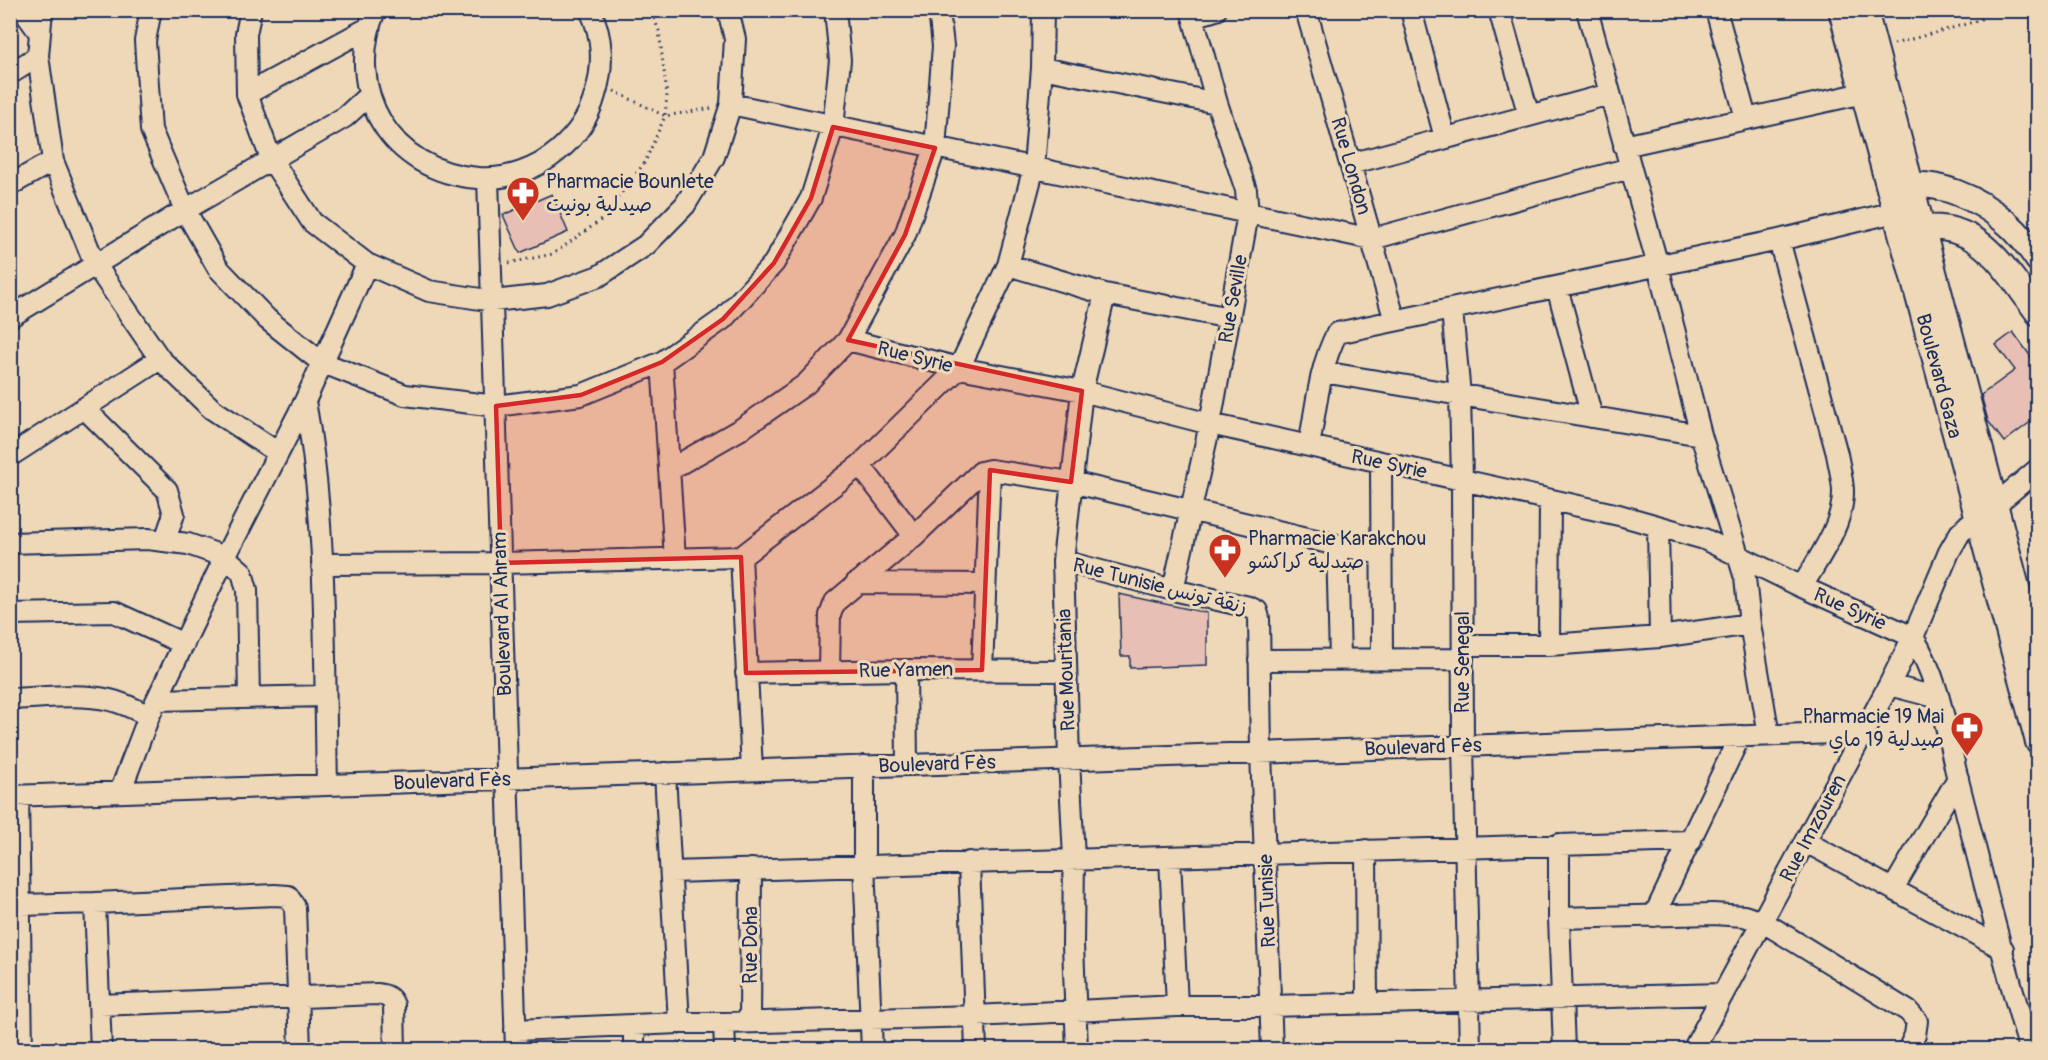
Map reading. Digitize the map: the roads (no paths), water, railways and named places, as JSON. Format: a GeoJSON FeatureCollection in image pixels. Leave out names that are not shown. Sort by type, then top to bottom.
{"type":"FeatureCollection","features":[{"type":"Feature","properties":{"kind":"street"},"geometry":{"type":"LineString","coordinates":[[23,10],[39,32]]}},
{"type":"Feature","properties":{"kind":"street"},"geometry":{"type":"LineString","coordinates":[[42,10],[38,56],[53,161],[95,264],[160,359],[212,409],[277,452]]}},
{"type":"Feature","properties":{"kind":"street"},"geometry":{"type":"LineString","coordinates":[[150,10],[145,42],[151,129],[185,210],[218,268],[267,319],[321,362],[405,395],[496,406],[581,395],[662,362],[723,319],[774,263],[811,198],[833,127],[840,60],[835,10]]}},
{"type":"Feature","properties":{"kind":"street"},"geometry":{"type":"LineString","coordinates":[[251,10],[246,34],[247,94],[271,159],[312,222],[367,264],[429,291],[493,302],[547,295],[599,276],[646,245],[685,205],[714,157],[731,104],[735,39],[728,10]]}},
{"type":"Feature","properties":{"kind":"street"},"geometry":{"type":"LineString","coordinates":[[372,19],[364,51],[364,73],[369,95],[379,119],[394,140],[414,157],[437,170],[462,177],[488,178],[510,175],[531,168],[551,157],[582,125],[599,84],[601,61],[599,39],[590,10]]}},
{"type":"Feature","properties":{"kind":"street"},"geometry":{"type":"LineString","coordinates":[[669,470],[741,429],[806,384],[848,340],[905,235],[935,148],[943,46],[939,10]]}},
{"type":"Feature","properties":{"kind":"street"},"geometry":{"type":"LineString","coordinates":[[322,564],[741,557],[860,465],[959,368],[1008,265],[1034,167],[1042,68],[1043,10]]}},
{"type":"Feature","properties":{"kind":"street"},"geometry":{"type":"LineString","coordinates":[[1192,14],[1216,10]]}},
{"type":"Feature","properties":{"kind":"street","name":"Rue London"},"geometry":{"type":"LineString","coordinates":[[1306,10],[1395,321]]}},
{"type":"Feature","properties":{"kind":"street"},"geometry":{"type":"LineString","coordinates":[[1499,10],[1529,116]]}},
{"type":"Feature","properties":{"kind":"street"},"geometry":{"type":"LineString","coordinates":[[1587,10],[1658,266],[1701,435],[1745,578],[1750,624],[1769,735]]}},
{"type":"Feature","properties":{"kind":"street"},"geometry":{"type":"LineString","coordinates":[[1716,10],[1746,118]]}},
{"type":"Feature","properties":{"kind":"street","name":"Boulevard Gaza"},"geometry":{"type":"LineString","coordinates":[[1841,10],[1864,93],[1900,186]]}},
{"type":"Feature","properties":{"kind":"street","name":"Boulevard Gaza"},"geometry":{"type":"LineString","coordinates":[[1864,10],[1876,52],[1906,224],[1985,512],[2037,742]]}},
{"type":"Feature","properties":{"kind":"street","name":"Rue Seville"},"geometry":{"type":"LineString","coordinates":[[1173,590],[1210,424],[1248,214],[1246,190],[1217,103],[1192,14]]}},
{"type":"Feature","properties":{"kind":"street"},"geometry":{"type":"LineString","coordinates":[[1413,14],[1445,138]]}},
{"type":"Feature","properties":{"kind":"street"},"geometry":{"type":"LineString","coordinates":[[247,94],[372,19]]}},
{"type":"Feature","properties":{"kind":"street"},"geometry":{"type":"LineString","coordinates":[[10,74],[38,56]]}},
{"type":"Feature","properties":{"kind":"street"},"geometry":{"type":"LineString","coordinates":[[1042,68],[1217,103]]}},
{"type":"Feature","properties":{"kind":"street"},"geometry":{"type":"LineString","coordinates":[[1624,146],[1864,93]]}},
{"type":"Feature","properties":{"kind":"street"},"geometry":{"type":"LineString","coordinates":[[1350,164],[1610,94]]}},
{"type":"Feature","properties":{"kind":"street"},"geometry":{"type":"LineString","coordinates":[[10,317],[185,210],[345,117],[369,95]]}},
{"type":"Feature","properties":{"kind":"street"},"geometry":{"type":"LineString","coordinates":[[731,104],[1372,239],[1630,168]]}},
{"type":"Feature","properties":{"kind":"street"},"geometry":{"type":"LineString","coordinates":[[10,185],[53,161]]}},
{"type":"Feature","properties":{"kind":"street","name":"Boulevard Al Ahram"},"geometry":{"type":"LineString","coordinates":[[488,178],[515,1040]]}},
{"type":"Feature","properties":{"kind":"street"},"geometry":{"type":"LineString","coordinates":[[1900,186],[1922,183],[1945,189],[1995,213],[2021,238],[2037,260]]}},
{"type":"Feature","properties":{"kind":"street"},"geometry":{"type":"LineString","coordinates":[[1309,446],[1323,372],[1330,345],[1337,333],[1779,240],[1906,224],[1964,232],[1991,251],[2037,313]]}},
{"type":"Feature","properties":{"kind":"street"},"geometry":{"type":"LineString","coordinates":[[1779,240],[1837,454],[1844,489],[1843,505],[1837,524],[1802,587]]}},
{"type":"Feature","properties":{"kind":"street"},"geometry":{"type":"LineString","coordinates":[[120,792],[153,708],[225,557],[305,401],[367,264]]}},
{"type":"Feature","properties":{"kind":"street"},"geometry":{"type":"LineString","coordinates":[[1008,265],[1106,294],[1230,318]]}},
{"type":"Feature","properties":{"kind":"street"},"geometry":{"type":"LineString","coordinates":[[1557,287],[1592,417]]}},
{"type":"Feature","properties":{"kind":"street","name":"Rue Mouritania"},"geometry":{"type":"LineString","coordinates":[[1077,1050],[1072,944],[1074,859],[1063,561],[1082,391],[1106,294]]}},
{"type":"Feature","properties":{"kind":"street","name":"Rue Senegal"},"geometry":{"type":"LineString","coordinates":[[1452,310],[1460,395],[1462,745],[1470,1050]]}},
{"type":"Feature","properties":{"kind":"street","name":"Rue Syrie"},"geometry":{"type":"LineString","coordinates":[[848,340],[959,368],[1082,391],[1210,424],[1619,515],[1704,539],[1802,587],[1913,637]]}},
{"type":"Feature","properties":{"kind":"street"},"geometry":{"type":"LineString","coordinates":[[10,456],[160,359]]}},
{"type":"Feature","properties":{"kind":"street"},"geometry":{"type":"LineString","coordinates":[[662,362],[675,559]]}},
{"type":"Feature","properties":{"kind":"street"},"geometry":{"type":"LineString","coordinates":[[1323,372],[1701,435]]}},
{"type":"Feature","properties":{"kind":"street"},"geometry":{"type":"LineString","coordinates":[[305,401],[313,446],[322,564],[327,785]]}},
{"type":"Feature","properties":{"kind":"street"},"geometry":{"type":"LineString","coordinates":[[85,409],[167,490],[174,514],[165,540]]}},
{"type":"Feature","properties":{"kind":"street"},"geometry":{"type":"LineString","coordinates":[[1381,462],[1382,658]]}},
{"type":"Feature","properties":{"kind":"street"},"geometry":{"type":"LineString","coordinates":[[860,465],[914,536]]}},
{"type":"Feature","properties":{"kind":"street","name":"Rue Imzouren"},"geometry":{"type":"LineString","coordinates":[[1693,1050],[1889,685],[1913,637],[1954,542],[1960,533],[2037,469]]}},
{"type":"Feature","properties":{"kind":"street"},"geometry":{"type":"LineString","coordinates":[[982,670],[990,470]]}},
{"type":"Feature","properties":{"kind":"street"},"geometry":{"type":"LineString","coordinates":[[829,672],[830,615],[835,602],[914,536],[981,471],[990,470],[1071,482],[1380,554]]}},
{"type":"Feature","properties":{"kind":"street"},"geometry":{"type":"LineString","coordinates":[[1549,645],[1550,500]]}},
{"type":"Feature","properties":{"kind":"street","name":"Boulevard Gaza"},"geometry":{"type":"LineString","coordinates":[[1985,512],[2037,667]]}},
{"type":"Feature","properties":{"kind":"street"},"geometry":{"type":"LineString","coordinates":[[1658,526],[1660,637]]}},
{"type":"Feature","properties":{"kind":"street"},"geometry":{"type":"LineString","coordinates":[[10,543],[165,540],[188,544],[225,557],[242,572],[247,590],[249,698]]}},
{"type":"Feature","properties":{"kind":"street"},"geometry":{"type":"LineString","coordinates":[[1337,545],[1340,659]]}},
{"type":"Feature","properties":{"kind":"street"},"geometry":{"type":"LineString","coordinates":[[741,557],[752,770]]}},
{"type":"Feature","properties":{"kind":"street","name":"Rue Tunisie زنقة تونس"},"geometry":{"type":"LineString","coordinates":[[1063,561],[1257,610]]}},
{"type":"Feature","properties":{"kind":"street"},"geometry":{"type":"LineString","coordinates":[[855,583],[985,584]]}},
{"type":"Feature","properties":{"kind":"street","name":"Rue Tunisie"},"geometry":{"type":"LineString","coordinates":[[1257,610],[1272,1050]]}},
{"type":"Feature","properties":{"kind":"street"},"geometry":{"type":"LineString","coordinates":[[10,615],[114,612],[184,644]]}},
{"type":"Feature","properties":{"kind":"street"},"geometry":{"type":"LineString","coordinates":[[1259,660],[1382,658],[1660,637],[1750,624]]}},
{"type":"Feature","properties":{"kind":"street"},"geometry":{"type":"LineString","coordinates":[[1913,637],[1923,654],[1939,698],[2003,949],[2025,1046]]}},
{"type":"Feature","properties":{"kind":"street"},"geometry":{"type":"LineString","coordinates":[[906,670],[907,765]]}},
{"type":"Feature","properties":{"kind":"street","name":"Rue Yamen"},"geometry":{"type":"LineString","coordinates":[[746,674],[906,670],[1066,671]]}},
{"type":"Feature","properties":{"kind":"street"},"geometry":{"type":"LineString","coordinates":[[1889,685],[1939,698]]}},
{"type":"Feature","properties":{"kind":"street"},"geometry":{"type":"LineString","coordinates":[[10,699],[78,696],[153,708],[249,698],[325,696]]}},
{"type":"Feature","properties":{"kind":"street","name":"Boulevard Fès"},"geometry":{"type":"LineString","coordinates":[[14,796],[1864,732]]}},
{"type":"Feature","properties":{"kind":"street"},"geometry":{"type":"LineString","coordinates":[[1654,916],[1740,736]]}},
{"type":"Feature","properties":{"kind":"street"},"geometry":{"type":"LineString","coordinates":[[864,766],[864,864],[872,1050]]}},
{"type":"Feature","properties":{"kind":"street"},"geometry":{"type":"LineString","coordinates":[[665,773],[679,1023]]}},
{"type":"Feature","properties":{"kind":"street"},"geometry":{"type":"LineString","coordinates":[[1893,889],[1958,778]]}},
{"type":"Feature","properties":{"kind":"street"},"geometry":{"type":"LineString","coordinates":[[14,796],[20,904],[15,957],[22,1050]]}},
{"type":"Feature","properties":{"kind":"street"},"geometry":{"type":"LineString","coordinates":[[671,872],[864,864],[1170,858],[1266,853],[1691,841]]}},
{"type":"Feature","properties":{"kind":"street"},"geometry":{"type":"LineString","coordinates":[[1806,842],[2003,949]]}},
{"type":"Feature","properties":{"kind":"street"},"geometry":{"type":"LineString","coordinates":[[1559,844],[1564,1050]]}},
{"type":"Feature","properties":{"kind":"street"},"geometry":{"type":"LineString","coordinates":[[1366,850],[1367,1004]]}},
{"type":"Feature","properties":{"kind":"street"},"geometry":{"type":"LineString","coordinates":[[1170,858],[1177,1006]]}},
{"type":"Feature","properties":{"kind":"street"},"geometry":{"type":"LineString","coordinates":[[969,862],[976,1050]]}},
{"type":"Feature","properties":{"kind":"street","name":"Rue Doha"},"geometry":{"type":"LineString","coordinates":[[750,1022],[751,869]]}},
{"type":"Feature","properties":{"kind":"street"},"geometry":{"type":"LineString","coordinates":[[20,904],[288,896],[295,907],[300,1050]]}},
{"type":"Feature","properties":{"kind":"street"},"geometry":{"type":"LineString","coordinates":[[95,903],[101,1050]]}},
{"type":"Feature","properties":{"kind":"street"},"geometry":{"type":"LineString","coordinates":[[1560,918],[1713,914],[1744,916],[1762,922],[1908,1011],[1917,1021],[1915,1035],[1908,1050]]}},
{"type":"Feature","properties":{"kind":"street"},"geometry":{"type":"LineString","coordinates":[[515,1040],[634,1025],[679,1023],[975,1016],[1177,1006],[1367,1004],[1722,994]]}},
{"type":"Feature","properties":{"kind":"street"},"geometry":{"type":"LineString","coordinates":[[99,1005],[386,995],[394,1005],[395,1050]]}},
{"type":"Feature","properties":{"kind":"street"},"geometry":{"type":"LineString","coordinates":[[724,1023],[725,1050]]}},
{"type":"Feature","properties":{"kind":"street"},"geometry":{"type":"LineString","coordinates":[[634,1025],[634,1050]]}},
{"type":"Feature","properties":{"kind":"place","name":"Pharmacie Bounlete صيدلية بونيت"},"geometry":{"type":"Point","coordinates":[523,222]}},
{"type":"Feature","properties":{"kind":"place","name":"Pharmacie Karakchou صيدلية كراكشو"},"geometry":{"type":"Point","coordinates":[1225,579]}},
{"type":"Feature","properties":{"kind":"place","name":"Pharmacie 19 Mai صيدلية 19 ماي"},"geometry":{"type":"Point","coordinates":[1967,757]}}]}
